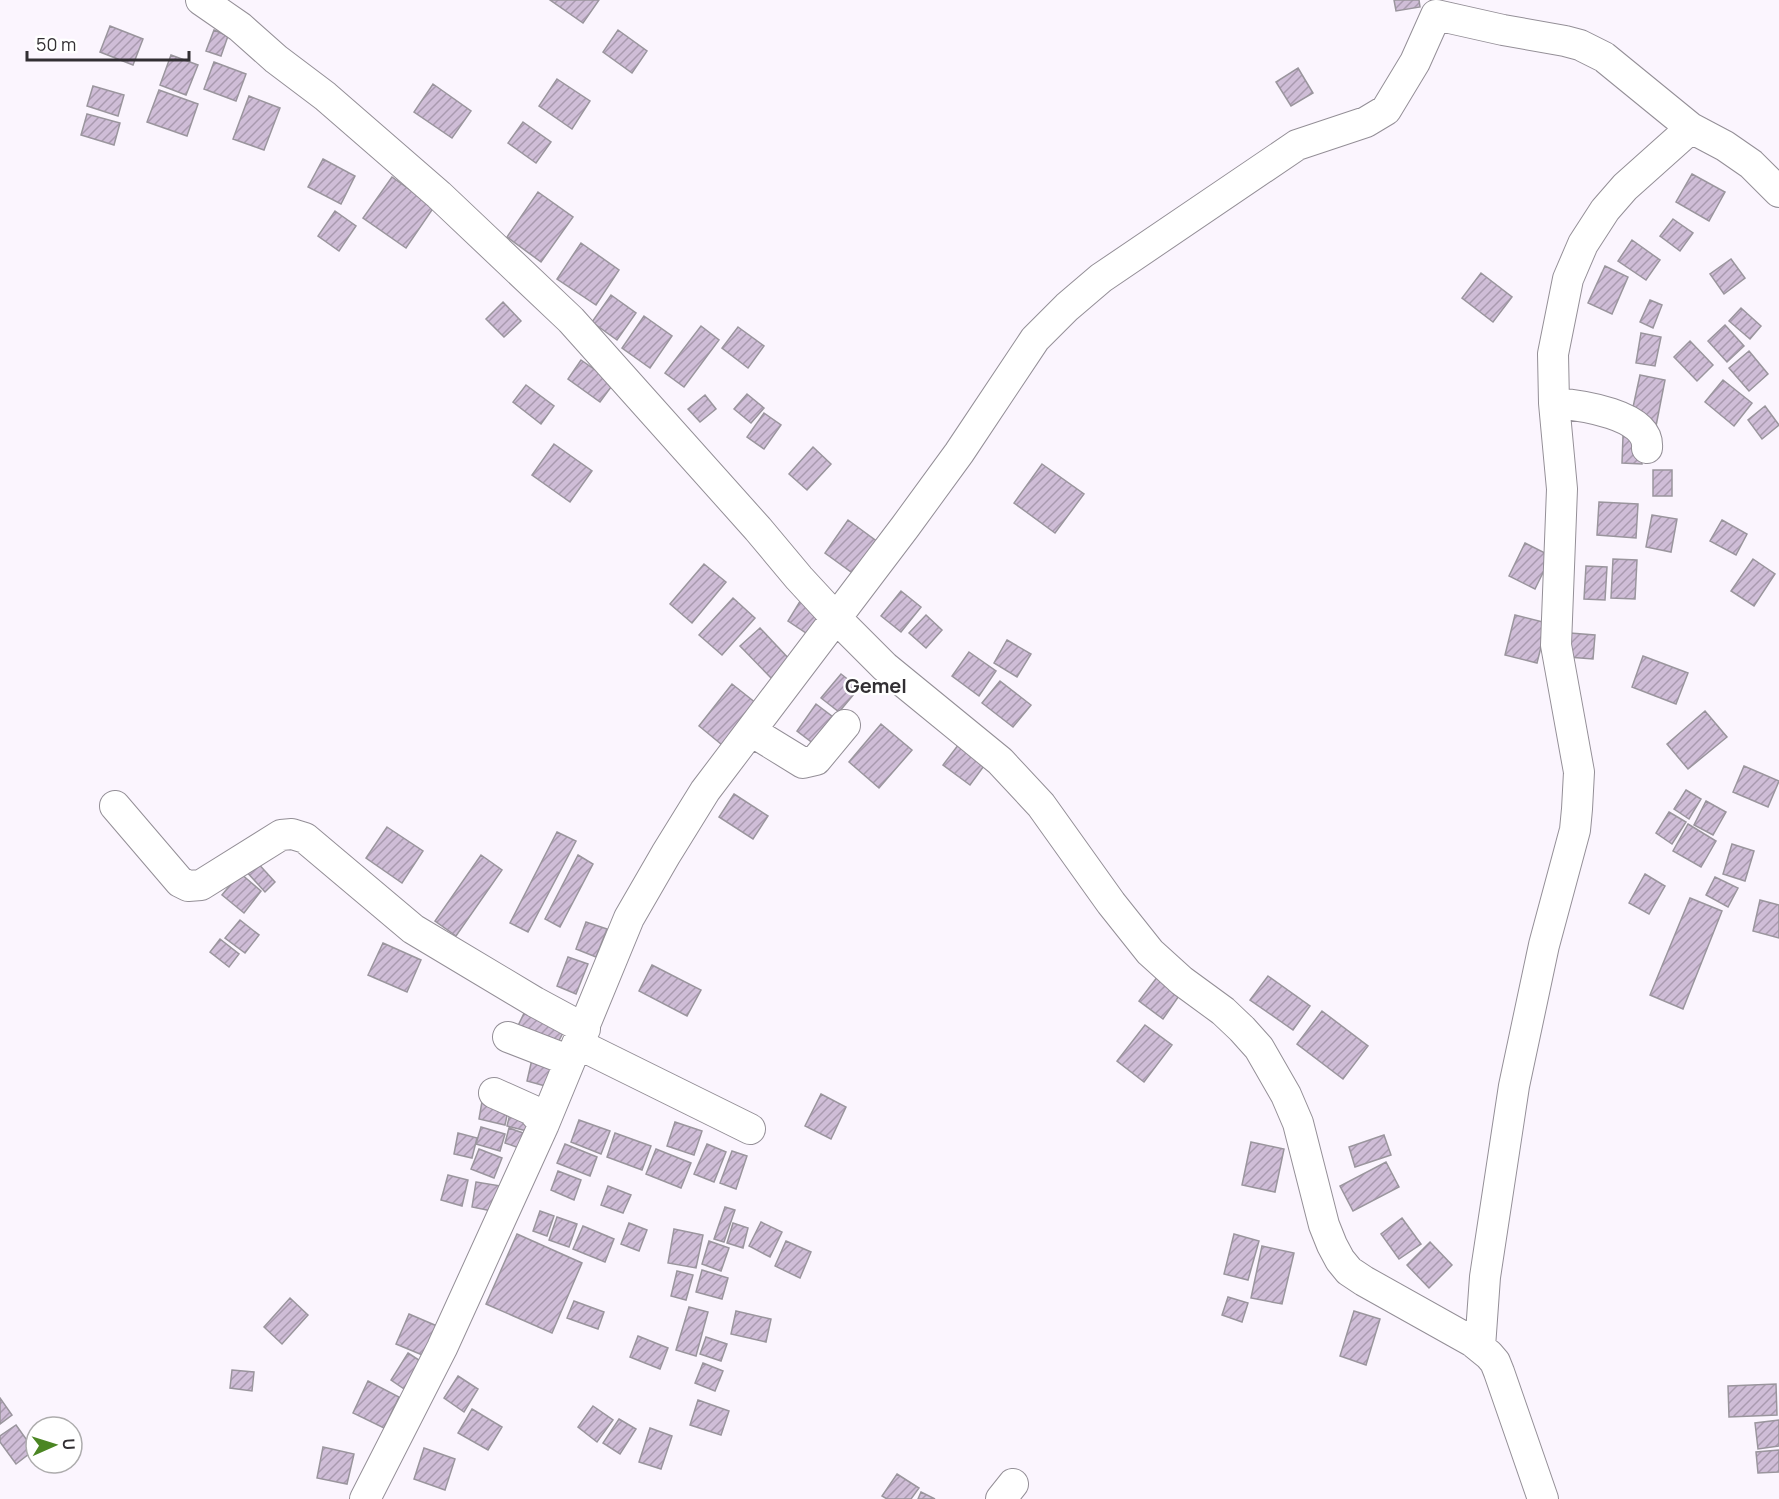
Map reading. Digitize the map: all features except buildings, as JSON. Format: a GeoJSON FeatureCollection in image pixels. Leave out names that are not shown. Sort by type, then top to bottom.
{"type":"FeatureCollection","features":[{"type":"Feature","properties":{"kind":"street"},"geometry":{"type":"LineString","coordinates":[[201,0],[240,27],[276,59],[325,96],[439,195],[571,320],[836,618],[885,667],[1000,761],[1041,805],[1111,903],[1150,952],[1242,1029],[1259,1048],[1286,1095],[1298,1124],[1324,1225],[1340,1260],[1349,1270],[1383,1293],[1465,1337],[1480,1347],[1495,1362],[1543,1499]]}},
{"type":"Feature","properties":{"kind":"street"},"geometry":{"type":"LineString","coordinates":[[365,1499],[442,1348],[544,1124],[629,918],[666,854],[705,791],[959,453],[1035,339],[1067,307],[1101,278],[1297,145],[1366,122],[1386,110],[1415,62],[1436,7],[1503,30],[1580,45],[1618,66],[1691,128],[1725,146],[1751,164],[1779,192]]}},
{"type":"Feature","properties":{"kind":"street"},"geometry":{"type":"LineString","coordinates":[[1480,1347],[1485,1277],[1514,1086],[1544,945],[1575,830],[1577,809],[1579,772],[1556,645],[1562,489],[1554,403],[1553,354],[1568,279],[1583,244],[1605,210],[1625,187],[1691,128]]}},
{"type":"Feature","properties":{"kind":"street"},"geometry":{"type":"LineString","coordinates":[[1554,403],[1590,408],[1637,425],[1646,435],[1647,448]]}},
{"type":"Feature","properties":{"kind":"street"},"geometry":{"type":"LineString","coordinates":[[751,731],[803,763],[816,760],[845,725]]}},
{"type":"Feature","properties":{"kind":"street"},"geometry":{"type":"LineString","coordinates":[[115,806],[180,882],[188,886],[201,885],[275,838],[292,834],[305,838],[413,929],[535,1002],[578,1044],[750,1129]]}},
{"type":"Feature","properties":{"kind":"street"},"geometry":{"type":"LineString","coordinates":[[508,1036],[578,1044]]}},
{"type":"Feature","properties":{"kind":"street"},"geometry":{"type":"LineString","coordinates":[[494,1093],[532,1110],[544,1124]]}},
{"type":"Feature","properties":{"kind":"district","name":"Gemel"},"geometry":{"type":"Point","coordinates":[876,686]}}]}
